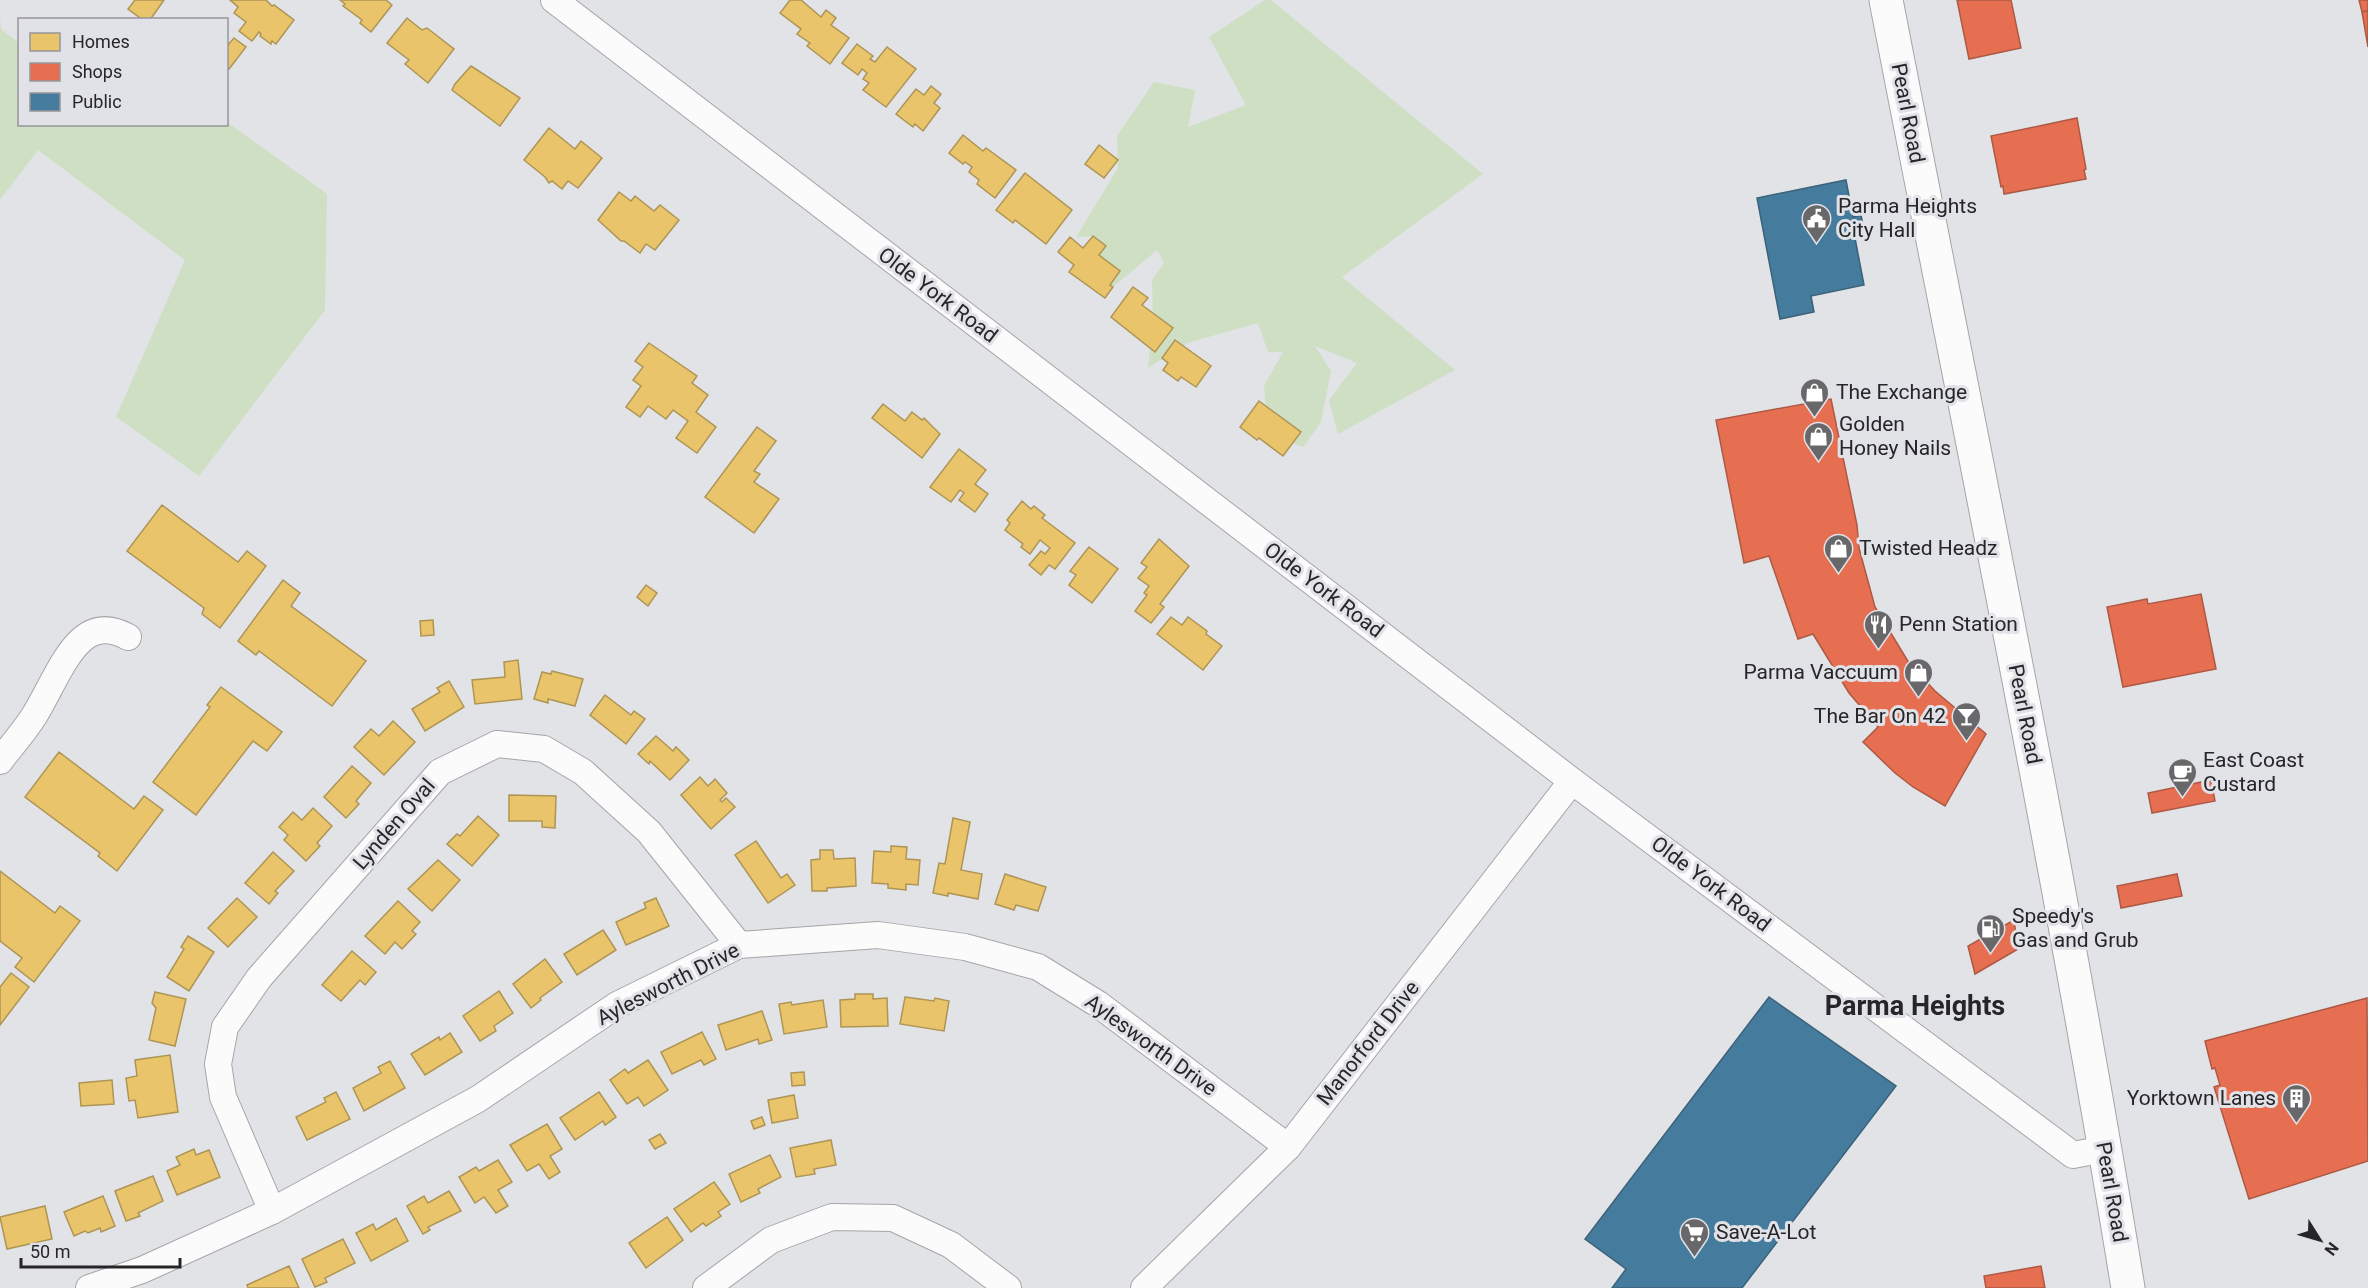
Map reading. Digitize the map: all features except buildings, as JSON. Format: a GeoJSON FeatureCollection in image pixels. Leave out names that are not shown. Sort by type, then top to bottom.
{"type":"FeatureCollection","features":[{"type":"Feature","properties":{"kind":"main road","name":"Pearl Road"},"geometry":{"type":"LineString","coordinates":[[1886,0],[2027,721],[2128,1288]]}},
{"type":"Feature","properties":{"kind":"street","name":"Olde York Road"},"geometry":{"type":"LineString","coordinates":[[554,0],[1572,781],[2073,1155],[2105,1149]]}},
{"type":"Feature","properties":{"kind":"street"},"geometry":{"type":"LineString","coordinates":[[0,761],[32,719],[77,644],[88,634],[102,630],[118,632],[128,637]]}},
{"type":"Feature","properties":{"kind":"street","name":"Lynden Oval"},"geometry":{"type":"LineString","coordinates":[[272,1211],[223,1097],[218,1064],[225,1027],[259,978],[440,772],[497,744],[544,749],[583,772],[649,832],[740,945]]}},
{"type":"Feature","properties":{"kind":"street","name":"Manorford Drive"},"geometry":{"type":"LineString","coordinates":[[1144,1288],[1288,1147],[1572,781]]}},
{"type":"Feature","properties":{"kind":"street","name":"Aylesworth Drive"},"geometry":{"type":"LineString","coordinates":[[88,1288],[142,1270],[272,1211],[478,1099],[617,1005],[740,945],[878,935],[965,947],[1038,967],[1098,1004],[1288,1147]]}},
{"type":"Feature","properties":{"kind":"street"},"geometry":{"type":"LineString","coordinates":[[705,1288],[771,1240],[832,1217],[893,1218],[951,1245],[1008,1288]]}},
{"type":"Feature","properties":{"kind":"green space"},"geometry":{"type":"Polygon","coordinates":[[[1265,0],[1271,0],[1483,174],[1342,277],[1455,370],[1338,434],[1329,400],[1357,363],[1315,346],[1331,371],[1321,422],[1303,447],[1268,434],[1264,386],[1283,352],[1268,352],[1258,323],[1187,343],[1148,368],[1153,318],[1152,280],[1164,263],[1157,250],[1113,287],[1110,285],[1120,271],[1099,255],[1106,246],[1093,236],[1076,237],[1118,168],[1117,136],[1154,82],[1195,90],[1188,127],[1246,105],[1209,37],[1265,0]]]}},
{"type":"Feature","properties":{"kind":"green space"},"geometry":{"type":"Polygon","coordinates":[[[0,16],[1,29],[18,42],[18,126],[228,126],[228,123],[327,194],[325,310],[199,476],[116,417],[185,260],[38,150],[0,200],[0,16]]]}},
{"type":"Feature","properties":{"kind":"place","name":"Parma Heights City Hall"},"geometry":{"type":"Point","coordinates":[1817,244]}},
{"type":"Feature","properties":{"kind":"place","name":"The Exchange"},"geometry":{"type":"Point","coordinates":[1815,418]}},
{"type":"Feature","properties":{"kind":"place","name":"Golden Honey Nails"},"geometry":{"type":"Point","coordinates":[1818,462]}},
{"type":"Feature","properties":{"kind":"place","name":"Twisted Headz"},"geometry":{"type":"Point","coordinates":[1838,574]}},
{"type":"Feature","properties":{"kind":"place","name":"Penn Station"},"geometry":{"type":"Point","coordinates":[1878,650]}},
{"type":"Feature","properties":{"kind":"place","name":"Parma Vaccuum"},"geometry":{"type":"Point","coordinates":[1919,698]}},
{"type":"Feature","properties":{"kind":"place","name":"The Bar On 42"},"geometry":{"type":"Point","coordinates":[1967,742]}},
{"type":"Feature","properties":{"kind":"place","name":"East Coast Custard"},"geometry":{"type":"Point","coordinates":[2182,798]}},
{"type":"Feature","properties":{"kind":"place","name":"Speedy's Gas and Grub"},"geometry":{"type":"Point","coordinates":[1991,954]}},
{"type":"Feature","properties":{"kind":"place","name":"Yorktown Lanes"},"geometry":{"type":"Point","coordinates":[2297,1124]}},
{"type":"Feature","properties":{"kind":"place","name":"Save-A-Lot"},"geometry":{"type":"Point","coordinates":[1695,1258]}},
{"type":"Feature","properties":{"kind":"district","name":"Parma Heights"},"geometry":{"type":"Point","coordinates":[1915,1006]}}]}
